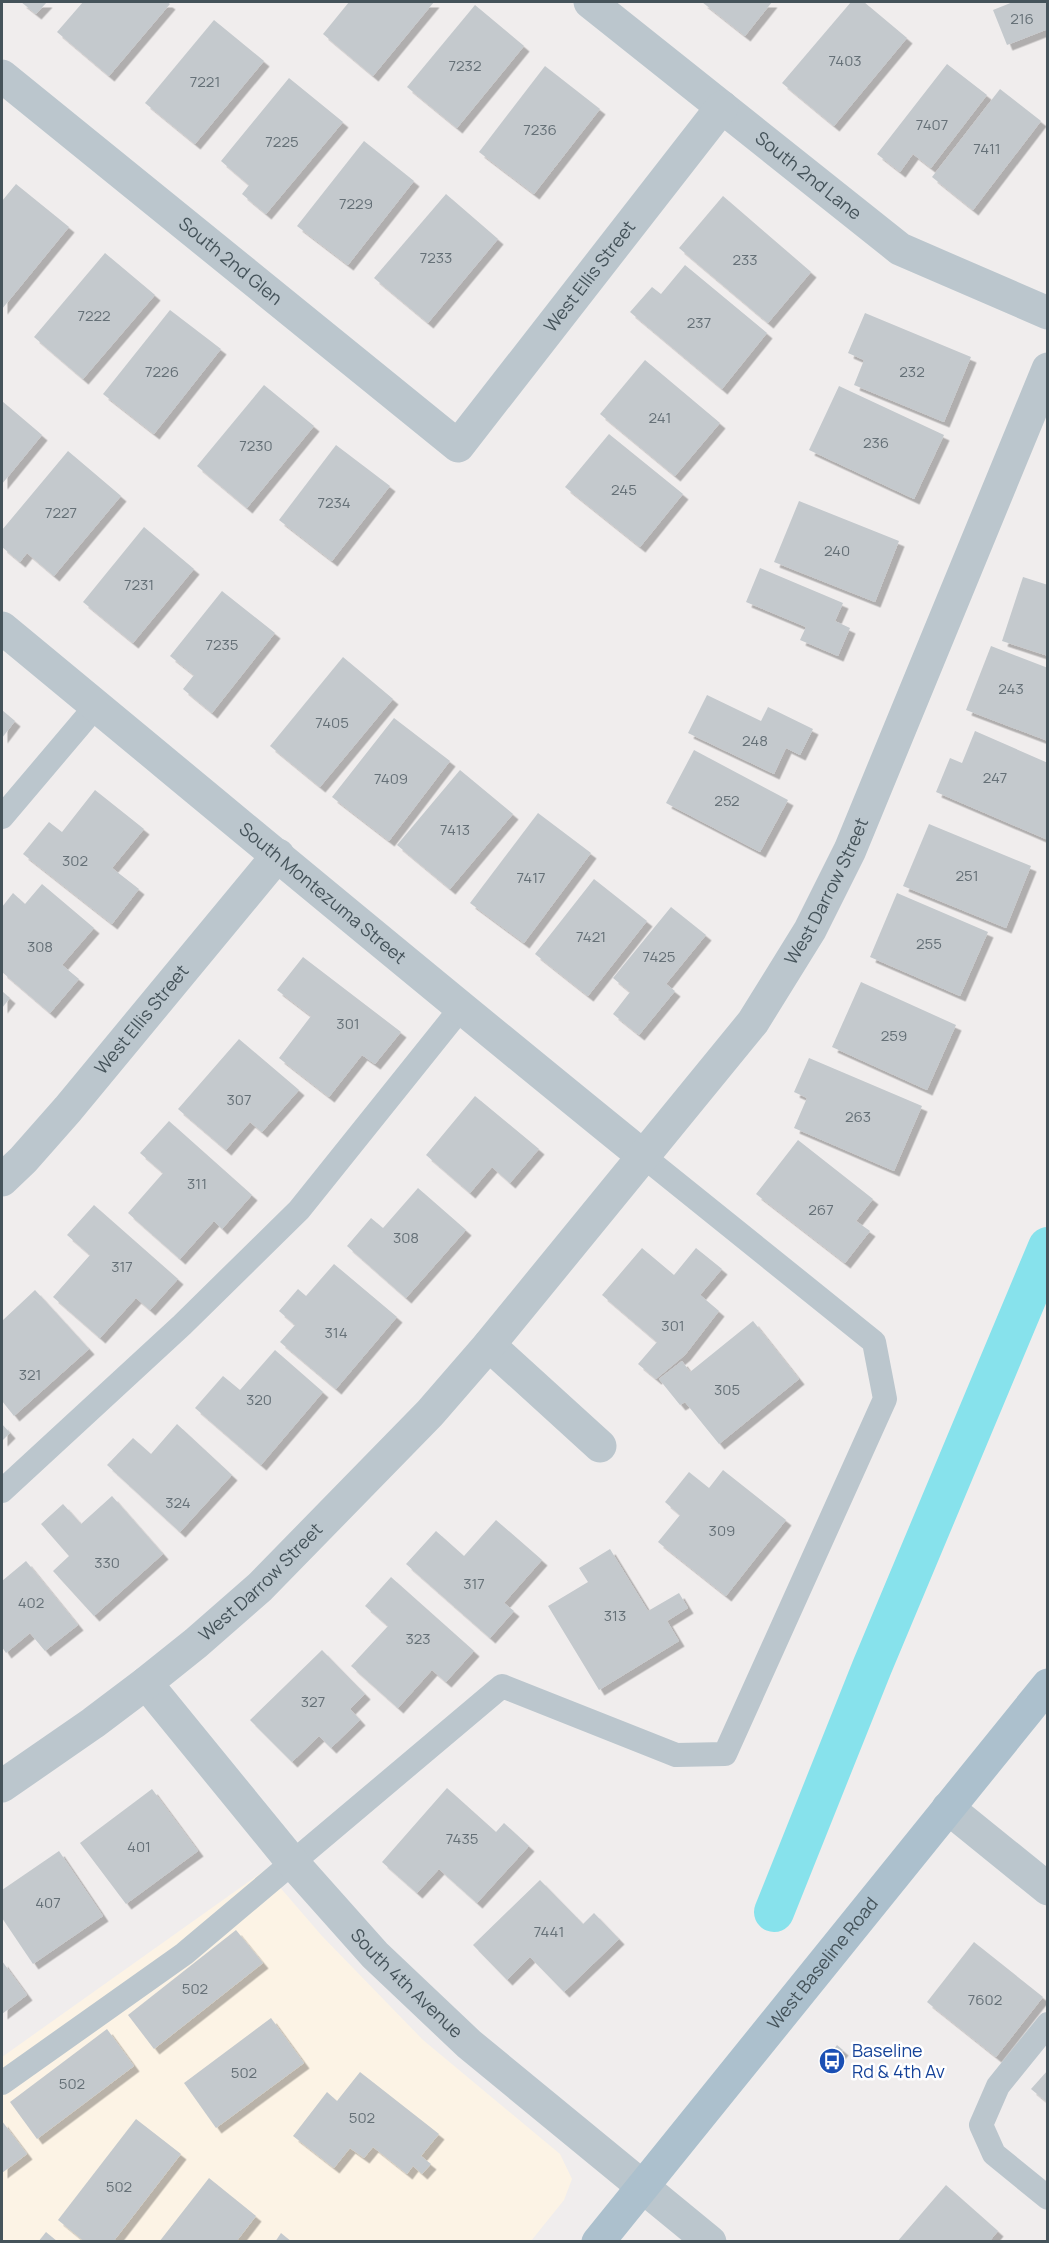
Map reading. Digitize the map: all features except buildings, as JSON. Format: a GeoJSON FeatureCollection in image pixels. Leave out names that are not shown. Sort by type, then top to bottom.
{"type":"FeatureCollection","features":[{"type":"Feature","properties":{"kind":"main road","name":"West Baseline Road"},"geometry":{"type":"LineString","coordinates":[[598,2241],[1047,1685]]}},
{"type":"Feature","properties":{"kind":"street","name":"South 2nd Lane"},"geometry":{"type":"LineString","coordinates":[[590,2],[900,249],[1047,313]]}},
{"type":"Feature","properties":{"kind":"street","name":"South 2nd Glen"},"geometry":{"type":"LineString","coordinates":[[2,76],[458,446]]}},
{"type":"Feature","properties":{"kind":"street","name":"West Ellis Street"},"geometry":{"type":"LineString","coordinates":[[458,446],[722,107]]}},
{"type":"Feature","properties":{"kind":"street","name":"West Darrow Street"},"geometry":{"type":"LineString","coordinates":[[2,1786],[146,1683],[260,1587],[430,1413],[489,1345],[753,1022],[810,930],[850,850],[1047,369]]}},
{"type":"Feature","properties":{"kind":"street","name":"South Montezuma Street"},"geometry":{"type":"LineString","coordinates":[[2,628],[643,1156]]}},
{"type":"Feature","properties":{"kind":"street","name":"West Ellis Street"},"geometry":{"type":"LineString","coordinates":[[2,1180],[68,1109],[278,855]]}},
{"type":"Feature","properties":{"kind":"street"},"geometry":{"type":"LineString","coordinates":[[489,1345],[600,1446]]}},
{"type":"Feature","properties":{"kind":"street","name":"South 4th Avenue"},"geometry":{"type":"LineString","coordinates":[[146,1683],[293,1863],[375,1955],[469,2044],[710,2241]]}},
{"type":"Feature","properties":{"kind":"street"},"geometry":{"type":"LineString","coordinates":[[948,1808],[1047,1889]]}},
{"type":"Feature","properties":{"kind":"lane"},"geometry":{"type":"LineString","coordinates":[[2,817],[96,706]]}},
{"type":"Feature","properties":{"kind":"lane"},"geometry":{"type":"LineString","coordinates":[[2,1491],[182,1325],[299,1210],[461,1008]]}},
{"type":"Feature","properties":{"kind":"lane"},"geometry":{"type":"LineString","coordinates":[[2,2083],[184,1954],[502,1686],[676,1755],[725,1754],[885,1399],[874,1342],[643,1156]]}},
{"type":"Feature","properties":{"kind":"lane"},"geometry":{"type":"LineString","coordinates":[[1047,2024],[998,2086],[981,2125],[994,2154],[1047,2198]]}},
{"type":"Feature","properties":{"kind":"shaded area"},"geometry":{"type":"Polygon","coordinates":[[[265,1870],[322,1936],[423,2040],[560,2154],[572,2179],[564,2200],[531,2241],[2,2241],[2,2057],[265,1870]]]}},
{"type":"Feature","properties":{"kind":"waterway"},"geometry":{"type":"LineString","coordinates":[[774,1912],[872,1667],[1048,1247]]}},
{"type":"Feature","properties":{"kind":"place","name":"Baseline Rd & 4th Av"},"geometry":{"type":"Point","coordinates":[832,2061]}}]}
